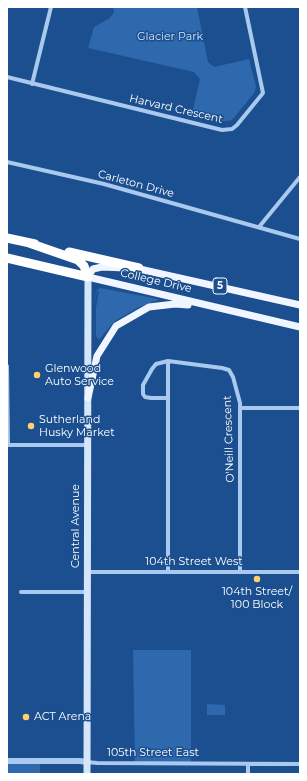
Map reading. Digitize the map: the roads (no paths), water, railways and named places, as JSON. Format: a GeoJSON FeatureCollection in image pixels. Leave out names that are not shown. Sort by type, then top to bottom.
{"type":"FeatureCollection","features":[{"type":"Feature","properties":{"kind":"highway","name":"College Drive"},"geometry":{"type":"LineString","coordinates":[[7,238],[139,268]]}},
{"type":"Feature","properties":{"kind":"highway"},"geometry":{"type":"LineString","coordinates":[[29,243],[78,260],[84,266],[88,277]]}},
{"type":"Feature","properties":{"kind":"highway","name":"College Drive"},"geometry":{"type":"LineString","coordinates":[[7,258],[88,277]]}},
{"type":"Feature","properties":{"kind":"main road"},"geometry":{"type":"LineString","coordinates":[[88,277],[93,269],[102,267],[139,268]]}},
{"type":"Feature","properties":{"kind":"main road","name":"College Drive"},"geometry":{"type":"LineString","coordinates":[[139,268],[300,305]]}},
{"type":"Feature","properties":{"kind":"main road","name":"College Drive"},"geometry":{"type":"LineString","coordinates":[[88,277],[300,328]]}},
{"type":"Feature","properties":{"kind":"main road","name":"Central Avenue"},"geometry":{"type":"LineString","coordinates":[[87,774],[88,277]]}},
{"type":"Feature","properties":{"kind":"main road"},"geometry":{"type":"LineString","coordinates":[[88,398],[97,356],[116,326],[149,307],[175,304],[216,308]]}},
{"type":"Feature","properties":{"kind":"street"},"geometry":{"type":"LineString","coordinates":[[32,84],[51,7]]}},
{"type":"Feature","properties":{"kind":"street","name":"Harvard Crescent"},"geometry":{"type":"LineString","coordinates":[[7,78],[222,130],[232,129],[258,101],[263,93],[245,7]]}},
{"type":"Feature","properties":{"kind":"street","name":"Carleton Drive"},"geometry":{"type":"LineString","coordinates":[[7,162],[104,184],[300,239]]}},
{"type":"Feature","properties":{"kind":"street"},"geometry":{"type":"LineString","coordinates":[[259,227],[300,177]]}},
{"type":"Feature","properties":{"kind":"street"},"geometry":{"type":"LineString","coordinates":[[168,398],[145,397],[143,390],[143,385],[152,368],[156,364],[168,361],[168,398],[168,572]]}},
{"type":"Feature","properties":{"kind":"street","name":"O'Neill Crescent"},"geometry":{"type":"LineString","coordinates":[[168,361],[222,368],[229,370],[233,376],[240,402],[240,572]]}},
{"type":"Feature","properties":{"kind":"street"},"geometry":{"type":"LineString","coordinates":[[7,366],[7,445],[87,445]]}},
{"type":"Feature","properties":{"kind":"street"},"geometry":{"type":"LineString","coordinates":[[240,408],[300,408]]}},
{"type":"Feature","properties":{"kind":"street","name":"104th Street West"},"geometry":{"type":"LineString","coordinates":[[87,572],[300,572]]}},
{"type":"Feature","properties":{"kind":"street"},"geometry":{"type":"LineString","coordinates":[[21,592],[87,592]]}},
{"type":"Feature","properties":{"kind":"street","name":"105th Street East"},"geometry":{"type":"LineString","coordinates":[[7,762],[80,761],[97,763],[300,764]]}},
{"type":"Feature","properties":{"kind":"street"},"geometry":{"type":"LineString","coordinates":[[248,764],[248,774]]}},
{"type":"Feature","properties":{"kind":"place","name":"Glenwood Auto Service"},"geometry":{"type":"Point","coordinates":[37,375]}},
{"type":"Feature","properties":{"kind":"place","name":"Sutherland Husky Market"},"geometry":{"type":"Point","coordinates":[31,426]}},
{"type":"Feature","properties":{"kind":"place","name":"104th Street/ 100 Block"},"geometry":{"type":"Point","coordinates":[257,579]}},
{"type":"Feature","properties":{"kind":"place","name":"ACT Arena"},"geometry":{"type":"Point","coordinates":[26,717]}},
{"type":"Feature","properties":{"kind":"park label","name":"Glacier Park"},"geometry":{"type":"Point","coordinates":[170,37]}}]}
